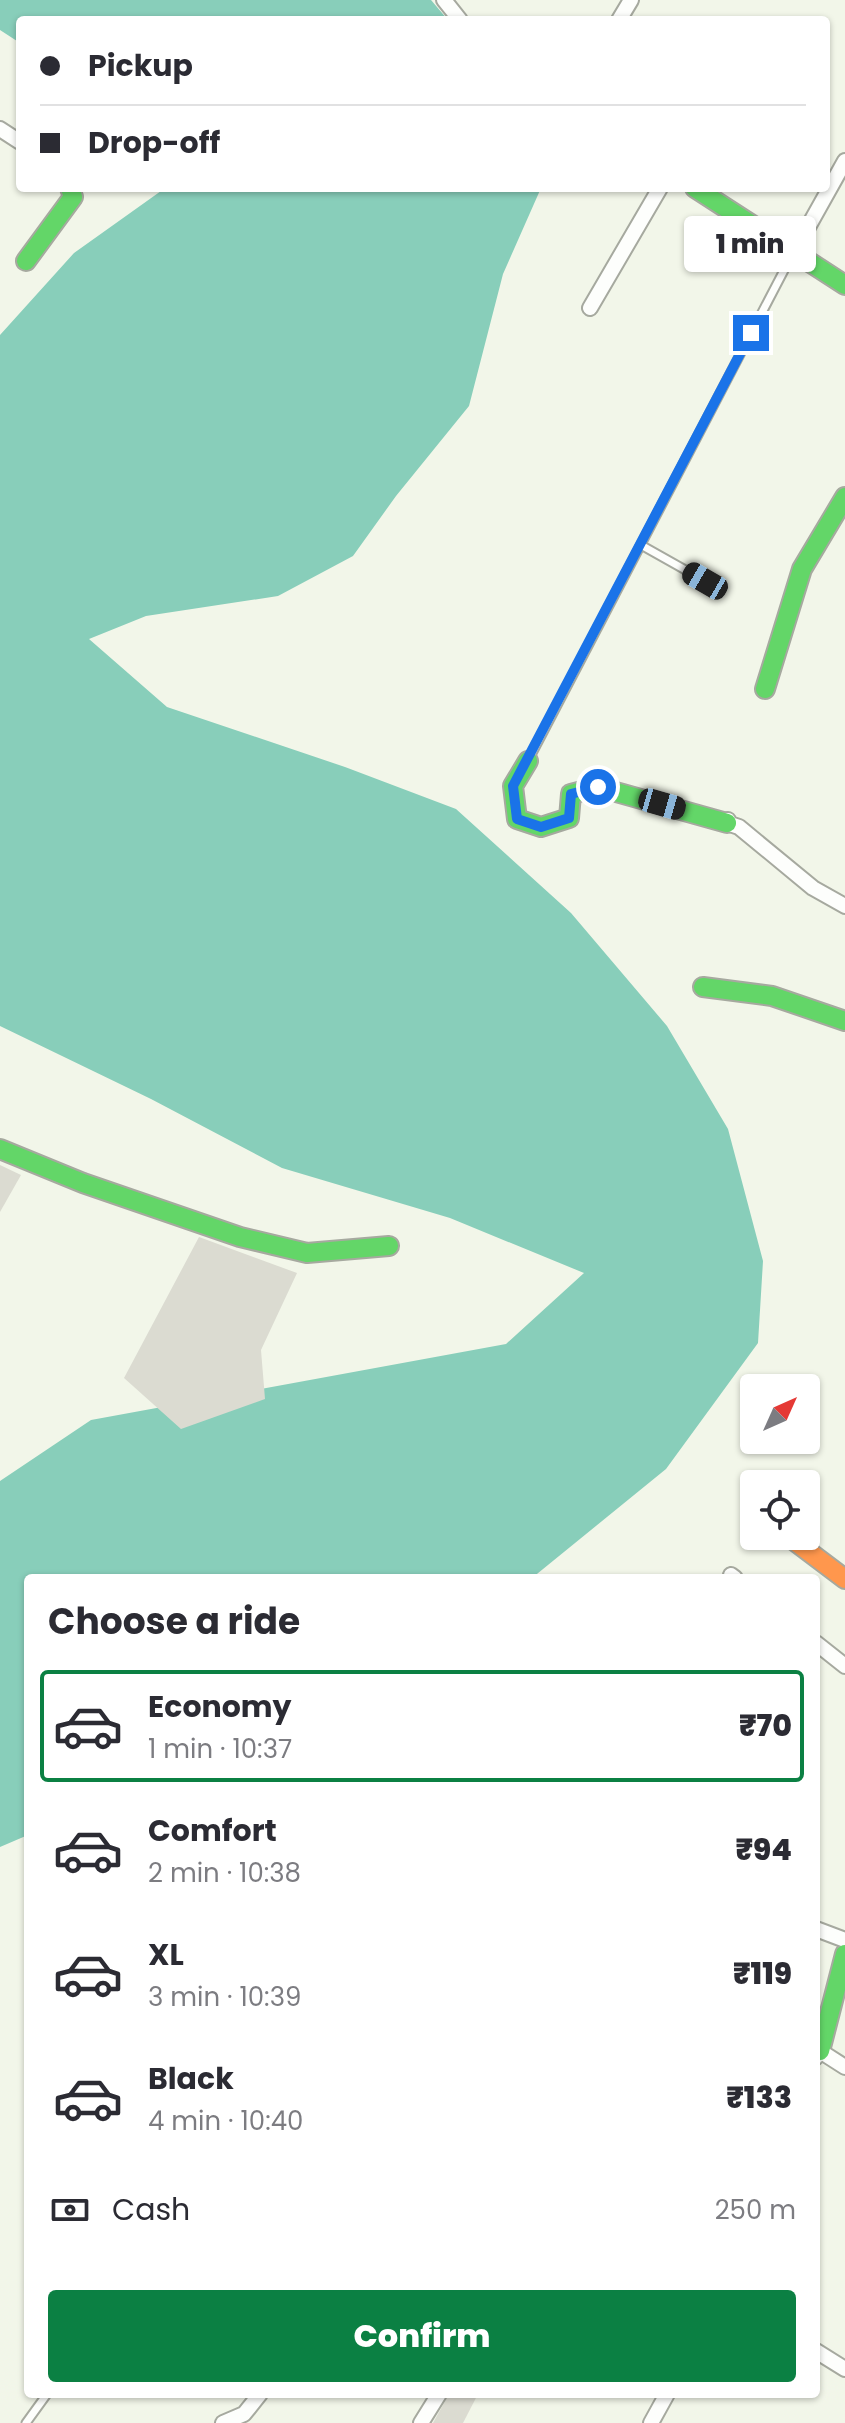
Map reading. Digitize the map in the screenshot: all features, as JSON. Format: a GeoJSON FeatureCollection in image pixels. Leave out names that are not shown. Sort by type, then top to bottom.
{"type":"FeatureCollection","features":[{"type":"Feature","properties":{"kind":"street"},"geometry":{"type":"LineString","coordinates":[[444,0],[457,16]]}},
{"type":"Feature","properties":{"kind":"street"},"geometry":{"type":"LineString","coordinates":[[830,188],[845,161]]}},
{"type":"Feature","properties":{"kind":"street"},"geometry":{"type":"LineString","coordinates":[[26,261],[73,197],[71,192]]}},
{"type":"Feature","properties":{"kind":"street"},"geometry":{"type":"LineString","coordinates":[[590,308],[658,192]]}},
{"type":"Feature","properties":{"kind":"street"},"geometry":{"type":"LineString","coordinates":[[701,192],[845,285]]}},
{"type":"Feature","properties":{"kind":"street"},"geometry":{"type":"LineString","coordinates":[[793,254],[828,192]]}},
{"type":"Feature","properties":{"kind":"street"},"geometry":{"type":"LineString","coordinates":[[765,689],[802,569],[845,497]]}},
{"type":"Feature","properties":{"kind":"street"},"geometry":{"type":"LineString","coordinates":[[528,761],[513,786],[517,819],[541,827],[569,818],[571,794],[598,787],[739,827],[813,888],[845,906]]}},
{"type":"Feature","properties":{"kind":"street"},"geometry":{"type":"LineString","coordinates":[[703,987],[772,996],[845,1021]]}},
{"type":"Feature","properties":{"kind":"street"},"geometry":{"type":"LineString","coordinates":[[0,1149],[83,1183],[240,1237],[307,1253],[389,1246]]}},
{"type":"Feature","properties":{"kind":"street"},"geometry":{"type":"LineString","coordinates":[[807,1550],[845,1579]]}},
{"type":"Feature","properties":{"kind":"street"},"geometry":{"type":"LineString","coordinates":[[820,1646],[845,1666]]}},
{"type":"Feature","properties":{"kind":"street"},"geometry":{"type":"LineString","coordinates":[[820,1931],[845,1940]]}},
{"type":"Feature","properties":{"kind":"street"},"geometry":{"type":"LineString","coordinates":[[820,2047],[845,1954]]}},
{"type":"Feature","properties":{"kind":"street"},"geometry":{"type":"LineString","coordinates":[[820,2055],[845,2067]]}},
{"type":"Feature","properties":{"kind":"street"},"geometry":{"type":"LineString","coordinates":[[820,2353],[845,2369]]}},
{"type":"Feature","properties":{"kind":"street"},"geometry":{"type":"LineString","coordinates":[[223,2423],[244,2414],[257,2398]]}},
{"type":"Feature","properties":{"kind":"street"},"geometry":{"type":"LineString","coordinates":[[421,2423],[437,2398]]}},
{"type":"Feature","properties":{"kind":"street"},"geometry":{"type":"LineString","coordinates":[[651,2423],[665,2398]]}},
{"type":"Feature","properties":{"kind":"lane"},"geometry":{"type":"LineString","coordinates":[[528,761],[793,254]]}},
{"type":"Feature","properties":{"kind":"lane"},"geometry":{"type":"LineString","coordinates":[[641,545],[705,581]]}},
{"type":"Feature","properties":{"kind":"lane"},"geometry":{"type":"LineString","coordinates":[[26,2423],[44,2398]]}},
{"type":"Feature","properties":{"kind":"water"},"geometry":{"type":"Polygon","coordinates":[[[0,0],[431,0],[445,16],[16,16],[16,40],[0,30],[0,0]]]}},
{"type":"Feature","properties":{"kind":"water"},"geometry":{"type":"Polygon","coordinates":[[[160,192],[539,192],[503,274],[469,406],[396,496],[353,556],[278,596],[146,616],[89,639],[167,707],[345,767],[456,809],[571,913],[667,1026],[728,1129],[763,1261],[758,1343],[666,1469],[537,1574],[24,1574],[24,1837],[0,1847],[0,1481],[91,1420],[506,1344],[584,1273],[450,1218],[282,1168],[151,1099],[0,1026],[0,335],[74,253],[160,192]]]}},
{"type":"Feature","properties":{"kind":"building"},"geometry":{"type":"Polygon","coordinates":[[[0,1165],[21,1175],[0,1212],[0,1165]]]}},
{"type":"Feature","properties":{"kind":"building"},"geometry":{"type":"Polygon","coordinates":[[[199,1237],[297,1273],[261,1350],[265,1399],[181,1429],[124,1378],[199,1237]]]}},
{"type":"Feature","properties":{"kind":"building"},"geometry":{"type":"Polygon","coordinates":[[[447,2398],[476,2398],[463,2423],[433,2423],[447,2398]]]}},
{"type":"Feature","properties":{"kind":"traffic: fast"},"geometry":{"type":"LineString","coordinates":[[26,261],[73,197],[71,192]]}},
{"type":"Feature","properties":{"kind":"traffic: fast"},"geometry":{"type":"LineString","coordinates":[[701,192],[845,285]]}},
{"type":"Feature","properties":{"kind":"traffic: fast"},"geometry":{"type":"LineString","coordinates":[[765,689],[802,569],[845,497]]}},
{"type":"Feature","properties":{"kind":"traffic: fast"},"geometry":{"type":"LineString","coordinates":[[528,761],[513,786],[517,819],[541,827],[569,818],[571,794],[598,787],[727,823]]}},
{"type":"Feature","properties":{"kind":"traffic: fast"},"geometry":{"type":"LineString","coordinates":[[703,987],[772,996],[845,1021]]}},
{"type":"Feature","properties":{"kind":"traffic: fast"},"geometry":{"type":"LineString","coordinates":[[0,1149],[83,1183],[240,1237],[307,1253],[389,1246]]}},
{"type":"Feature","properties":{"kind":"traffic: fast"},"geometry":{"type":"LineString","coordinates":[[820,2051],[845,1954]]}},
{"type":"Feature","properties":{"kind":"traffic: slow"},"geometry":{"type":"LineString","coordinates":[[807,1550],[845,1579]]}},
{"type":"Feature","properties":{"kind":"route"},"geometry":{"type":"LineString","coordinates":[[598,787],[571,794],[569,818],[541,827],[517,819],[513,786],[751,333]]}}]}
